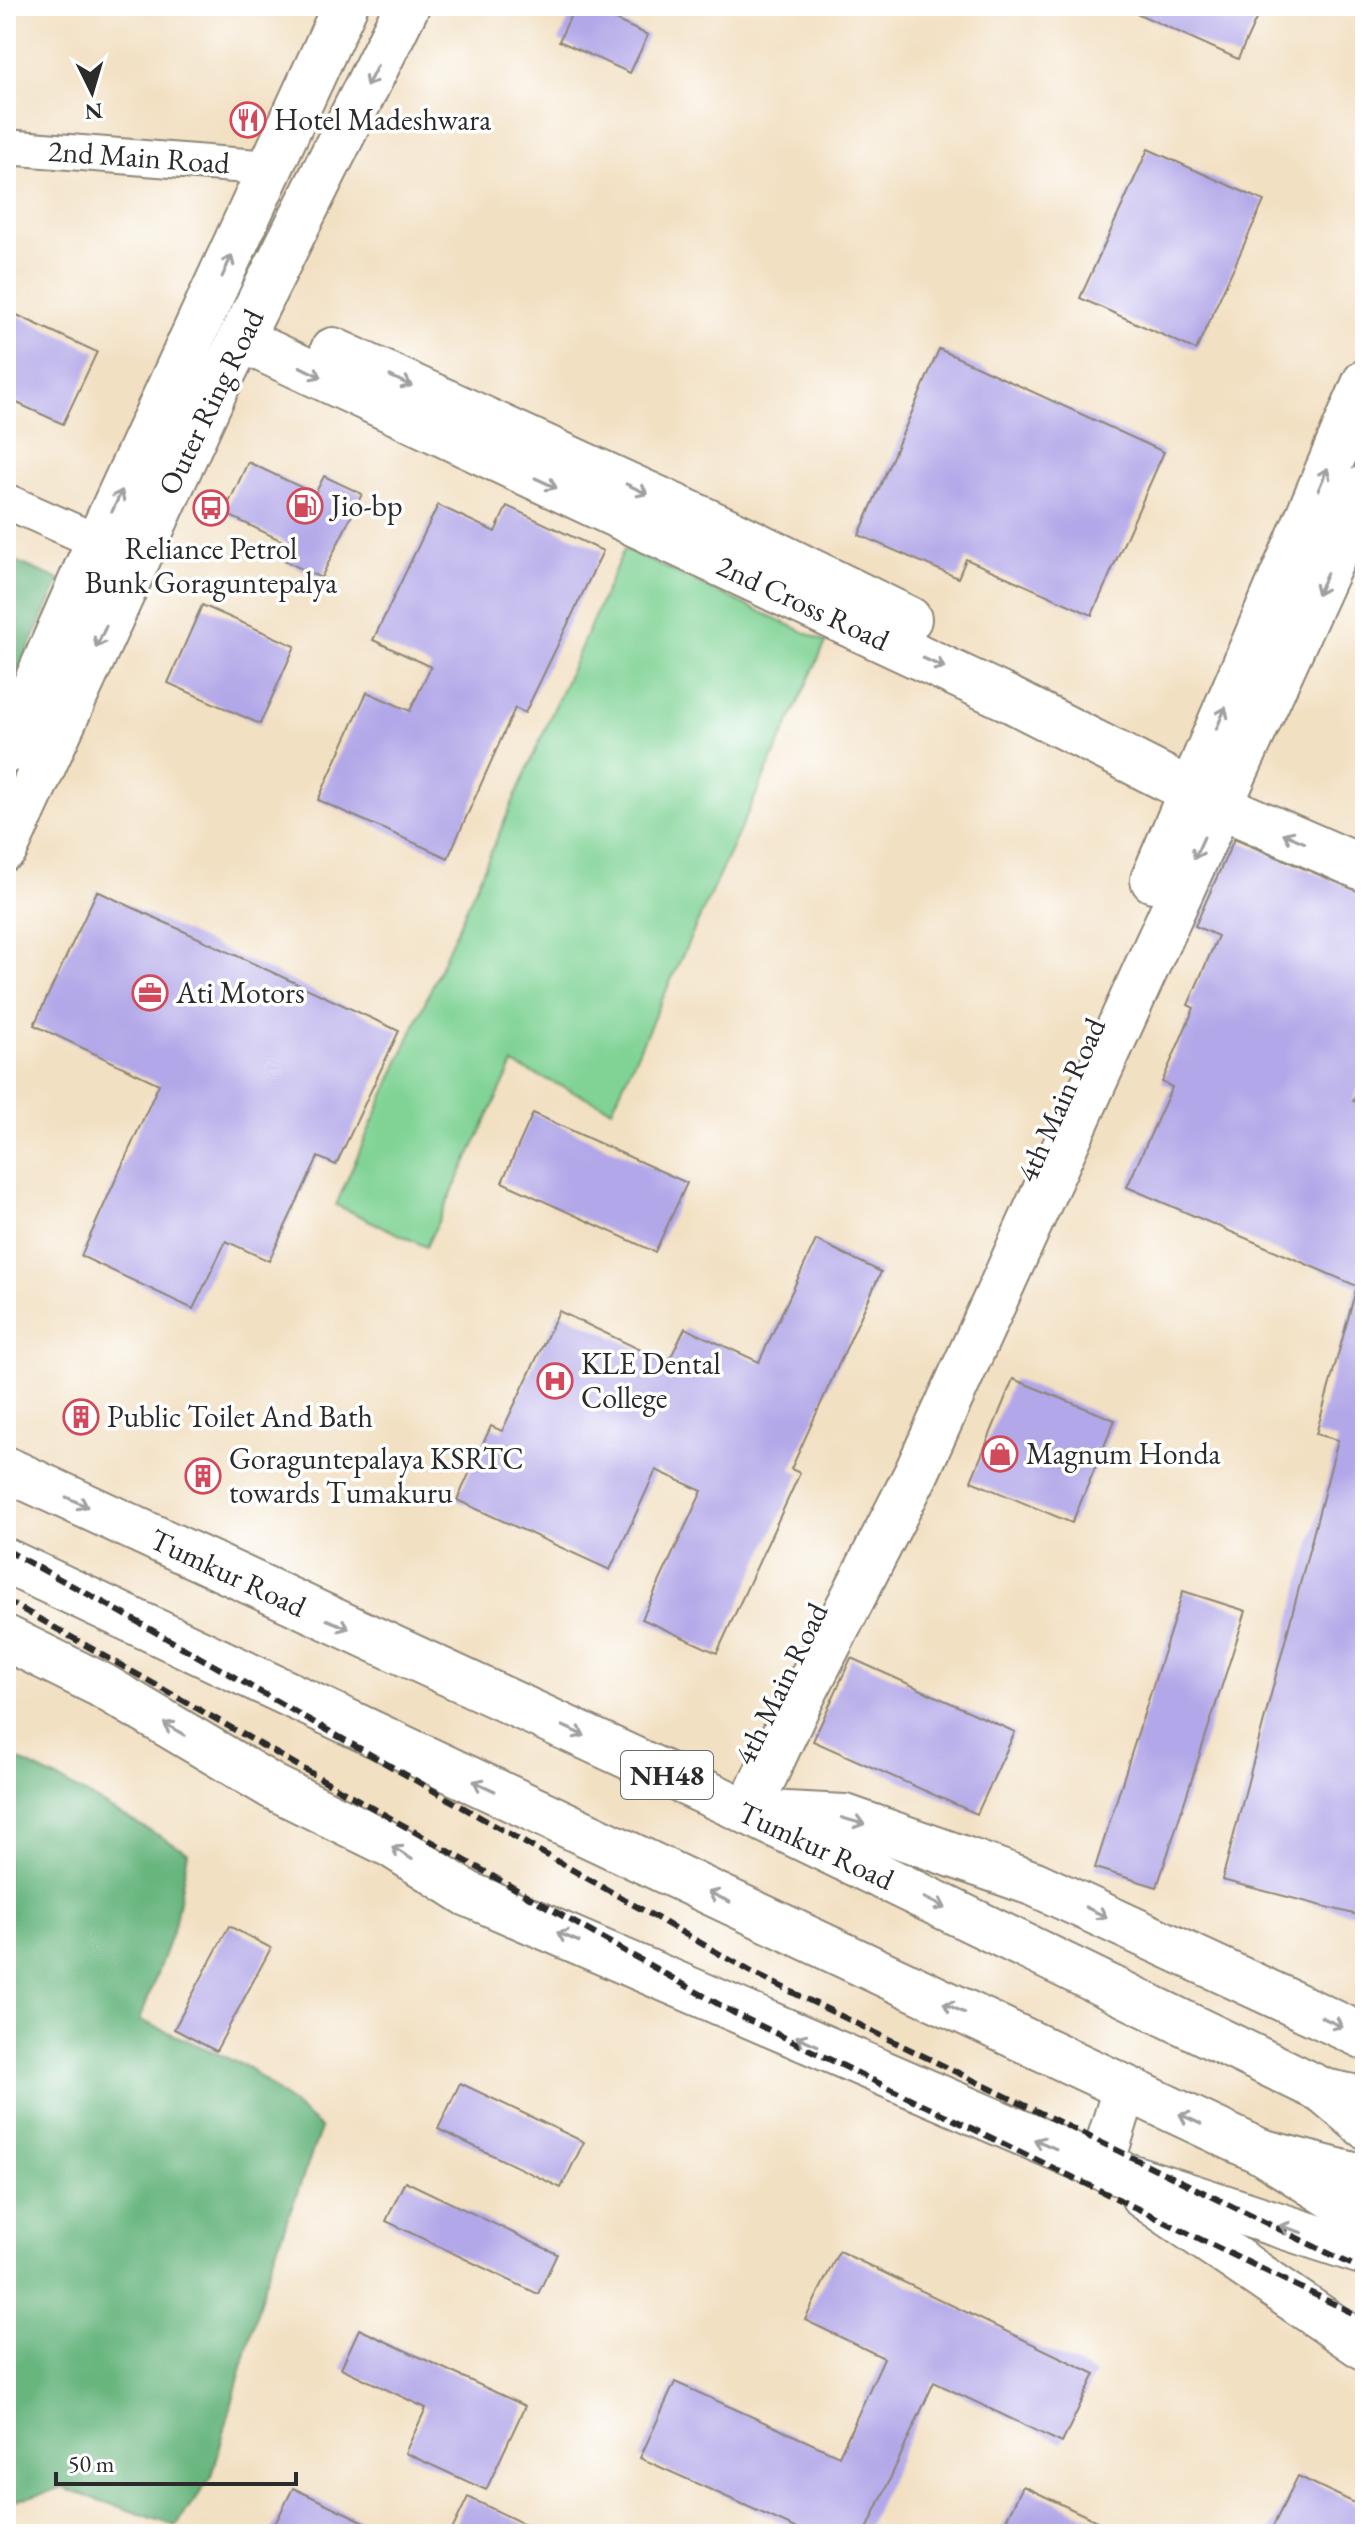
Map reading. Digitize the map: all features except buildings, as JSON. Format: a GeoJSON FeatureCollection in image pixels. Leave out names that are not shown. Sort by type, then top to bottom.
{"type":"FeatureCollection","features":[{"type":"Feature","properties":{"kind":"main road","name":"Outer Ring Road"},"geometry":{"type":"LineString","coordinates":[[6,751],[98,542],[345,6]]}},
{"type":"Feature","properties":{"kind":"main road","name":"Outer Ring Road"},"geometry":{"type":"LineString","coordinates":[[6,848],[247,325],[407,6]]}},
{"type":"Feature","properties":{"kind":"main road","name":"2nd Cross Road"},"geometry":{"type":"LineString","coordinates":[[247,325],[729,531],[1365,869]]}},
{"type":"Feature","properties":{"kind":"main road","name":"4th Main Road"},"geometry":{"type":"LineString","coordinates":[[1210,784],[1365,382]]}},
{"type":"Feature","properties":{"kind":"main road","name":"4th Main Road"},"geometry":{"type":"LineString","coordinates":[[735,1807],[966,1315],[1107,995],[1210,784],[1365,487]]}},
{"type":"Feature","properties":{"kind":"main road"},"geometry":{"type":"LineString","coordinates":[[1210,784],[1365,838]]}},
{"type":"Feature","properties":{"kind":"main road","name":"Tumkur Road"},"geometry":{"type":"LineString","coordinates":[[6,1469],[735,1807],[1344,2095],[1365,2126]]}},
{"type":"Feature","properties":{"kind":"main road"},"geometry":{"type":"LineString","coordinates":[[20,1567],[1260,2151],[1365,2217]]}},
{"type":"Feature","properties":{"kind":"main road"},"geometry":{"type":"LineString","coordinates":[[6,1638],[101,1685],[273,1787],[391,1845],[468,1894],[1101,2167],[1365,2253]]}},
{"type":"Feature","properties":{"kind":"main road"},"geometry":{"type":"LineString","coordinates":[[735,1807],[845,1817],[1035,1884],[1365,2037]]}},
{"type":"Feature","properties":{"kind":"main road"},"geometry":{"type":"LineString","coordinates":[[1101,2167],[1125,2089]]}},
{"type":"Feature","properties":{"kind":"main road"},"geometry":{"type":"LineString","coordinates":[[1260,2151],[1365,2178]]}},
{"type":"Feature","properties":{"kind":"main road"},"geometry":{"type":"LineString","coordinates":[[1101,2167],[1365,2348]]}},
{"type":"Feature","properties":{"kind":"street","name":"2nd Main Road"},"geometry":{"type":"LineString","coordinates":[[6,147],[271,168]]}},
{"type":"Feature","properties":{"kind":"street"},"geometry":{"type":"LineString","coordinates":[[6,501],[98,542]]}},
{"type":"Feature","properties":{"kind":"green space"},"geometry":{"type":"Polygon","coordinates":[[[624,549],[826,642],[612,1109],[513,1064],[426,1247],[336,1205],[624,549]]]}},
{"type":"Feature","properties":{"kind":"green space"},"geometry":{"type":"Polygon","coordinates":[[[6,557],[60,580],[6,699],[6,557]]]}},
{"type":"Feature","properties":{"kind":"green space"},"geometry":{"type":"Polygon","coordinates":[[[6,1754],[65,1783],[188,1852],[174,1927],[140,2020],[248,2067],[321,2128],[268,2272],[212,2476],[176,2526],[63,2488],[6,2503],[6,1754]]]}},
{"type":"Feature","properties":{"kind":"railway"},"geometry":{"type":"LineString","coordinates":[[6,1550],[755,1974],[1365,2271]]}},
{"type":"Feature","properties":{"kind":"railway"},"geometry":{"type":"LineString","coordinates":[[6,1600],[734,2013],[1365,2319]]}},
{"type":"Feature","properties":{"kind":"place","name":"Hotel Madeshwara"},"geometry":{"type":"Point","coordinates":[248,120]}},
{"type":"Feature","properties":{"kind":"place","name":"Jio-bp"},"geometry":{"type":"Point","coordinates":[305,506]}},
{"type":"Feature","properties":{"kind":"place","name":"Reliance Petrol Bunk Goraguntepalya"},"geometry":{"type":"Point","coordinates":[211,508]}},
{"type":"Feature","properties":{"kind":"place","name":"Ati Motors"},"geometry":{"type":"Point","coordinates":[150,993]}},
{"type":"Feature","properties":{"kind":"place","name":"KLE Dental College"},"geometry":{"type":"Point","coordinates":[555,1381]}},
{"type":"Feature","properties":{"kind":"place","name":"Public Toilet And Bath"},"geometry":{"type":"Point","coordinates":[81,1417]}},
{"type":"Feature","properties":{"kind":"place","name":"Magnum Honda"},"geometry":{"type":"Point","coordinates":[1000,1454]}},
{"type":"Feature","properties":{"kind":"place","name":"Goraguntepalaya KSRTC towards Tumakuru"},"geometry":{"type":"Point","coordinates":[203,1476]}}]}
